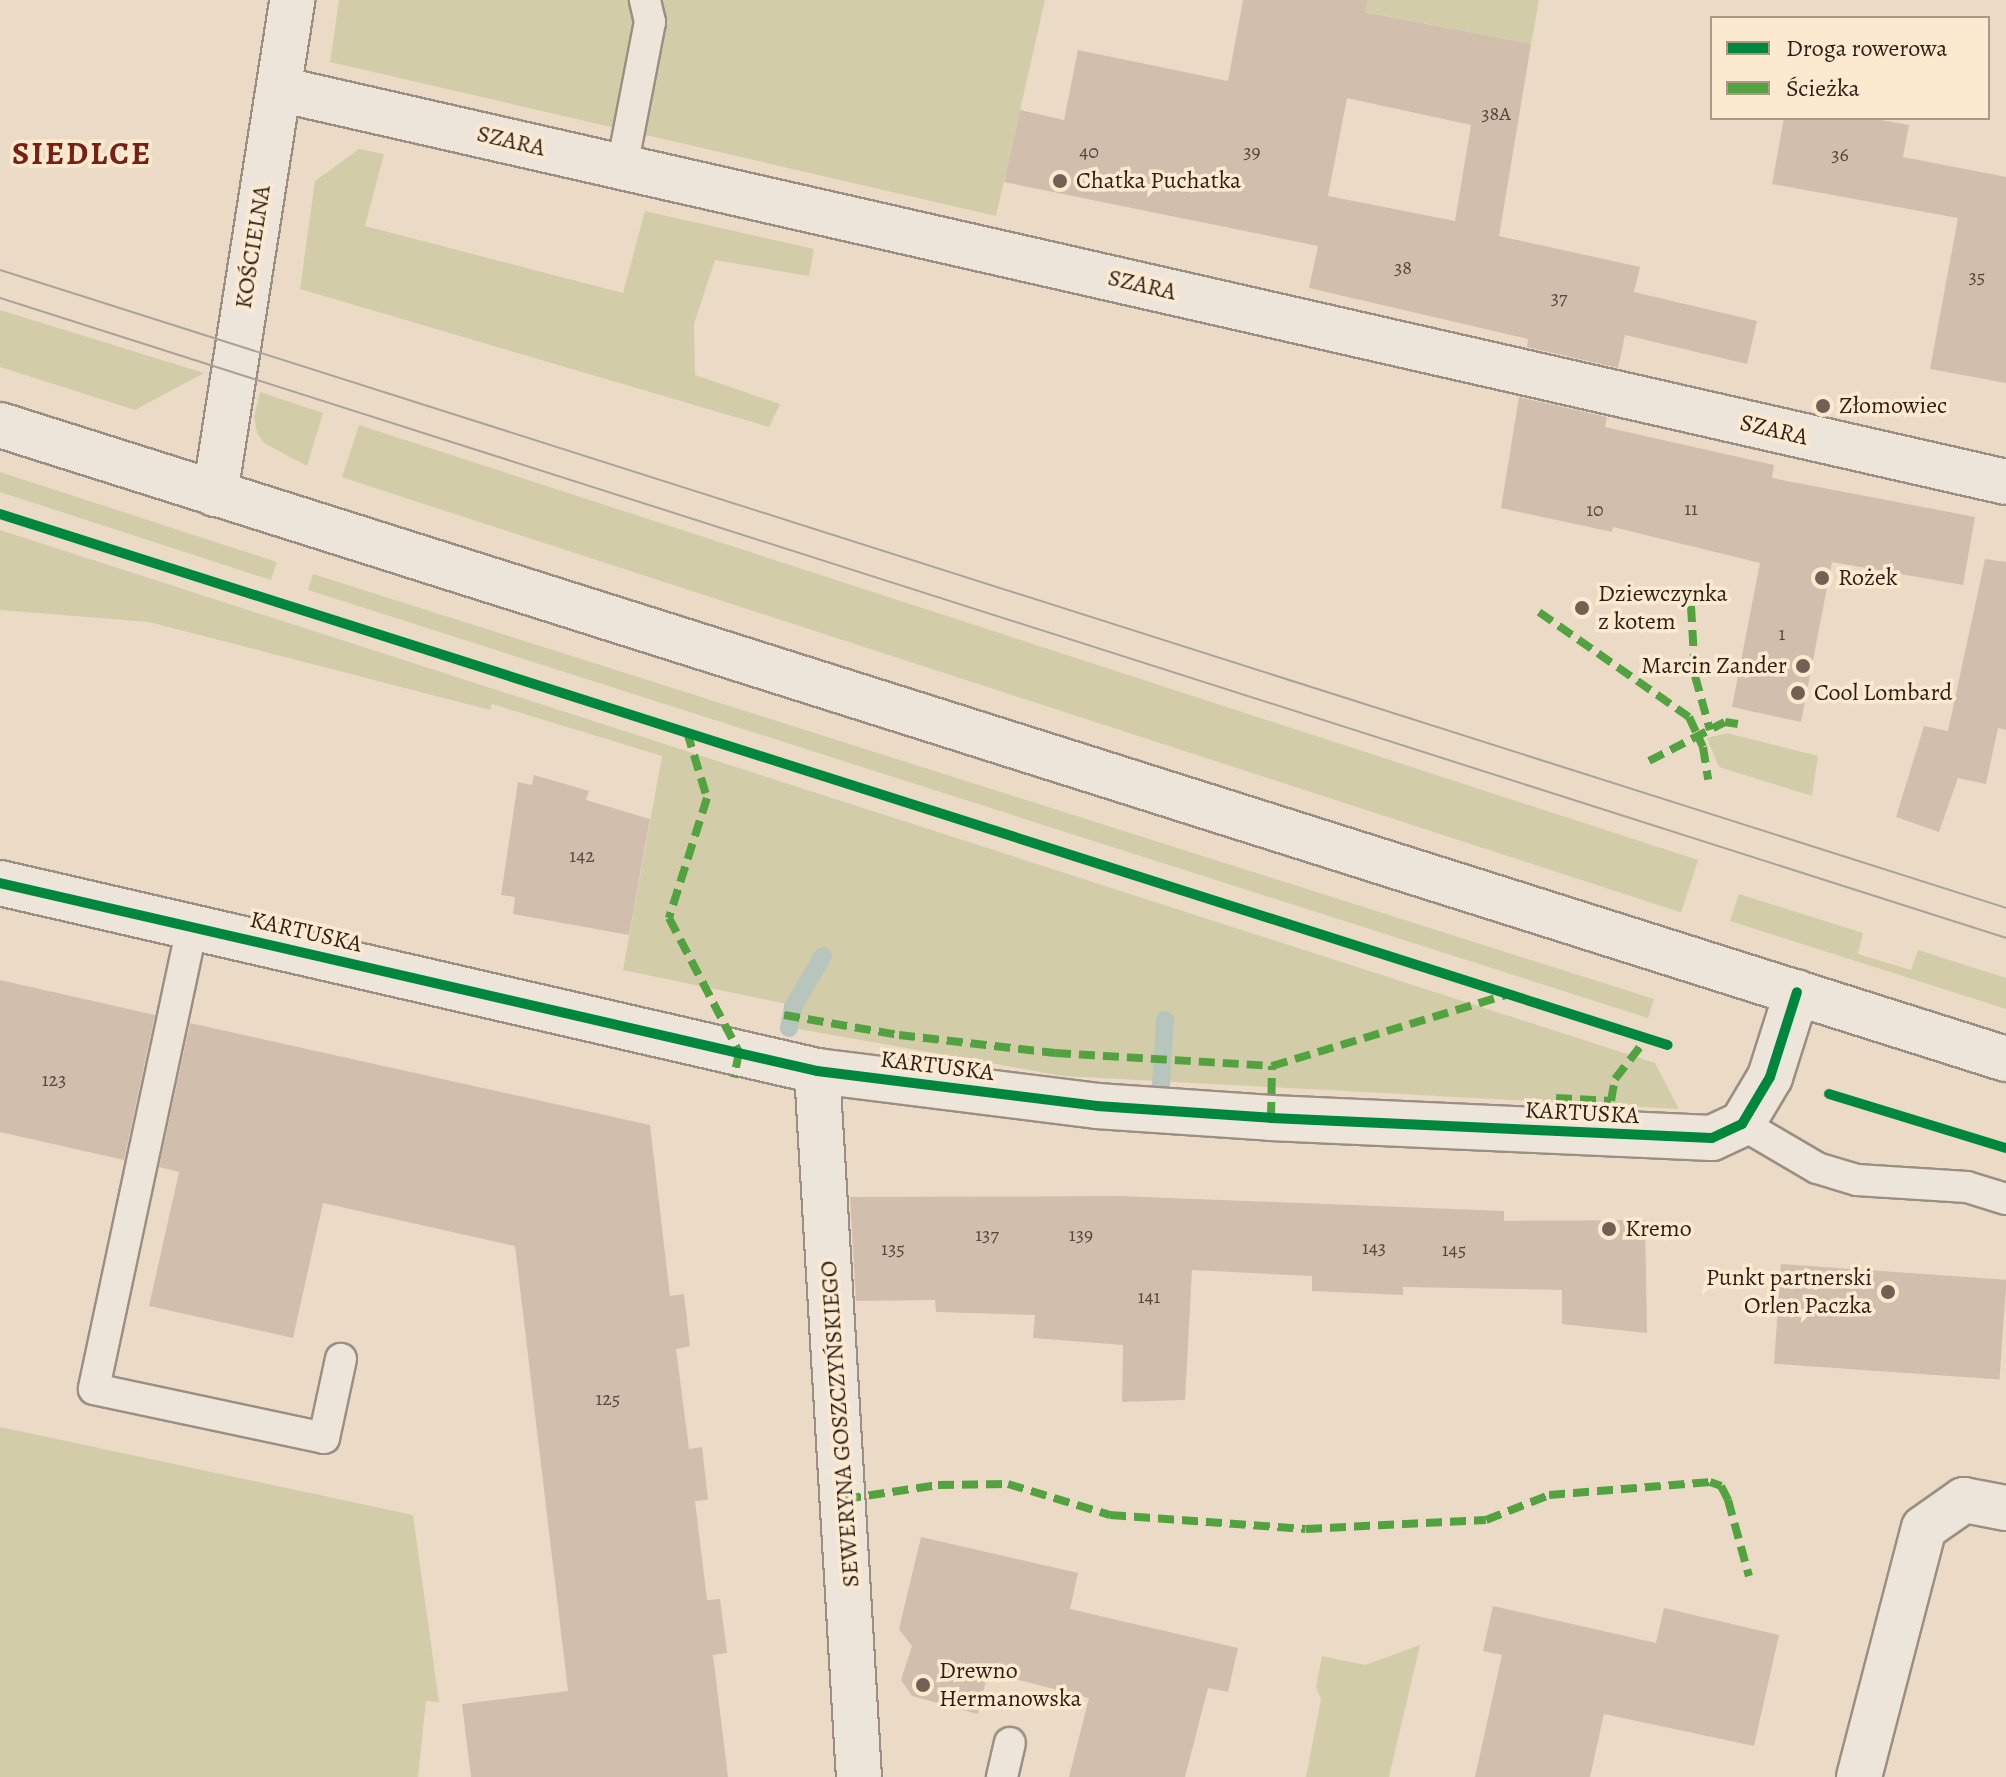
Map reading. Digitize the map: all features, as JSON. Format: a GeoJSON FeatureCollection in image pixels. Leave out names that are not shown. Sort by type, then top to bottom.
{"type":"FeatureCollection","features":[{"type":"Feature","properties":{"kind":"street","name":"KOŚCIELNA"},"geometry":{"type":"LineString","coordinates":[[215,494],[292,0]]}},
{"type":"Feature","properties":{"kind":"street","name":"SZARA"},"geometry":{"type":"LineString","coordinates":[[279,89],[2006,482]]}},
{"type":"Feature","properties":{"kind":"street"},"geometry":{"type":"LineString","coordinates":[[0,425],[2006,1059]]}},
{"type":"Feature","properties":{"kind":"street","name":"KARTUSKA"},"geometry":{"type":"LineString","coordinates":[[0,883],[817,1071],[1097,1106],[1271,1118],[1669,1138],[1712,1138],[1742,1124]]}},
{"type":"Feature","properties":{"kind":"street"},"geometry":{"type":"LineString","coordinates":[[1742,1124],[1770,1077],[1797,992]]}},
{"type":"Feature","properties":{"kind":"street","name":"SEWERYNA GOSZCZYŃSKIEGO"},"geometry":{"type":"LineString","coordinates":[[817,1071],[859,1777]]}},
{"type":"Feature","properties":{"kind":"street"},"geometry":{"type":"LineString","coordinates":[[1859,1777],[1924,1528],[1964,1500],[2006,1508]]}},
{"type":"Feature","properties":{"kind":"lane"},"geometry":{"type":"LineString","coordinates":[[622,167],[650,22],[645,0]]}},
{"type":"Feature","properties":{"kind":"lane"},"geometry":{"type":"LineString","coordinates":[[192,927],[94,1389],[324,1438],[341,1359]]}},
{"type":"Feature","properties":{"kind":"lane"},"geometry":{"type":"LineString","coordinates":[[1742,1124],[1817,1168],[1857,1180],[1967,1187],[2006,1199]]}},
{"type":"Feature","properties":{"kind":"lane"},"geometry":{"type":"LineString","coordinates":[[1002,1777],[1010,1743]]}},
{"type":"Feature","properties":{"kind":"shaded area"},"geometry":{"type":"Polygon","coordinates":[[[339,0],[1045,0],[996,216],[330,62],[339,0]]]}},
{"type":"Feature","properties":{"kind":"shaded area"},"geometry":{"type":"Polygon","coordinates":[[[1305,0],[1539,0],[1531,44],[1305,0]]]}},
{"type":"Feature","properties":{"kind":"shaded area"},"geometry":{"type":"Polygon","coordinates":[[[359,149],[384,154],[365,226],[623,293],[645,211],[814,249],[809,276],[715,260],[694,324],[695,375],[780,404],[769,427],[300,289],[315,181],[359,149]]]}},
{"type":"Feature","properties":{"kind":"shaded area"},"geometry":{"type":"Polygon","coordinates":[[[0,310],[204,373],[135,410],[0,367],[0,310]]]}},
{"type":"Feature","properties":{"kind":"shaded area"},"geometry":{"type":"Polygon","coordinates":[[[260,392],[323,413],[307,466],[264,443],[257,433],[254,417],[260,392]]]}},
{"type":"Feature","properties":{"kind":"shaded area"},"geometry":{"type":"Polygon","coordinates":[[[359,425],[1698,860],[1681,912],[342,477],[359,425]]]}},
{"type":"Feature","properties":{"kind":"shaded area"},"geometry":{"type":"Polygon","coordinates":[[[0,472],[277,562],[271,580],[0,492],[0,472]]]}},
{"type":"Feature","properties":{"kind":"shaded area"},"geometry":{"type":"Polygon","coordinates":[[[0,530],[1655,1063],[1679,1109],[1063,1076],[793,1028],[797,1006],[623,970],[662,756],[492,704],[490,710],[149,622],[0,610],[0,530]]]}},
{"type":"Feature","properties":{"kind":"shaded area"},"geometry":{"type":"Polygon","coordinates":[[[313,574],[1654,999],[1648,1018],[308,590],[313,574]]]}},
{"type":"Feature","properties":{"kind":"shaded area"},"geometry":{"type":"Polygon","coordinates":[[[1727,733],[1818,756],[1812,796],[1719,767],[1707,738],[1727,733]]]}},
{"type":"Feature","properties":{"kind":"shaded area"},"geometry":{"type":"Polygon","coordinates":[[[1739,894],[1863,933],[1858,954],[1911,970],[1918,950],[2006,978],[2006,1009],[1730,921],[1739,894]]]}},
{"type":"Feature","properties":{"kind":"shaded area"},"geometry":{"type":"Polygon","coordinates":[[[0,1427],[413,1515],[439,1702],[426,1701],[418,1777],[0,1777],[0,1427]]]}},
{"type":"Feature","properties":{"kind":"shaded area"},"geometry":{"type":"Polygon","coordinates":[[[1420,1645],[1389,1777],[1306,1777],[1321,1699],[1316,1687],[1322,1656],[1365,1665],[1420,1645]]]}},
{"type":"Feature","properties":{"kind":"building"},"geometry":{"type":"Polygon","coordinates":[[[1243,0],[1368,0],[1365,12],[1531,44],[1499,236],[1640,267],[1634,292],[1757,321],[1747,364],[1625,335],[1618,368],[1527,347],[1528,339],[1309,288],[1318,246],[1004,182],[1020,110],[1064,120],[1078,50],[1228,81],[1243,0]],[[1347,98],[1328,196],[1455,221],[1471,125],[1347,98]]]}},
{"type":"Feature","properties":{"kind":"building"},"geometry":{"type":"Polygon","coordinates":[[[1784,120],[1881,120],[1909,125],[1903,157],[2006,177],[2006,383],[1930,369],[1958,218],[1772,184],[1784,120]]]}},
{"type":"Feature","properties":{"kind":"building"},"geometry":{"type":"Polygon","coordinates":[[[1519,397],[1607,417],[1605,427],[1774,465],[1772,478],[1975,517],[1963,585],[1832,562],[1801,722],[1732,707],[1760,563],[1613,527],[1612,532],[1501,508],[1519,397]]]}},
{"type":"Feature","properties":{"kind":"building"},"geometry":{"type":"Polygon","coordinates":[[[1985,559],[2006,562],[2006,730],[1998,728],[1986,784],[1958,778],[1939,832],[1896,817],[1924,726],[1948,731],[1985,559]]]}},
{"type":"Feature","properties":{"kind":"building"},"geometry":{"type":"Polygon","coordinates":[[[534,775],[589,791],[586,800],[650,819],[629,935],[513,914],[515,897],[501,895],[518,782],[532,785],[534,775]]]}},
{"type":"Feature","properties":{"kind":"building"},"geometry":{"type":"Polygon","coordinates":[[[0,980],[155,1015],[124,1160],[0,1132],[0,980]]]}},
{"type":"Feature","properties":{"kind":"building"},"geometry":{"type":"Polygon","coordinates":[[[190,1023],[650,1125],[670,1296],[684,1294],[690,1346],[676,1349],[689,1449],[702,1447],[708,1500],[695,1501],[707,1600],[720,1599],[727,1653],[713,1655],[728,1777],[471,1777],[462,1704],[568,1691],[515,1246],[323,1203],[293,1338],[149,1306],[179,1172],[159,1167],[190,1023]]]}},
{"type":"Feature","properties":{"kind":"building"},"geometry":{"type":"Polygon","coordinates":[[[1120,1196],[1504,1211],[1504,1221],[1645,1220],[1647,1333],[1562,1324],[1562,1290],[1403,1287],[1403,1295],[1312,1291],[1312,1276],[1192,1270],[1185,1400],[1122,1402],[1123,1345],[1033,1338],[1035,1315],[936,1312],[935,1300],[856,1301],[850,1197],[1120,1196]]]}},
{"type":"Feature","properties":{"kind":"building"},"geometry":{"type":"Polygon","coordinates":[[[1781,1264],[2006,1280],[1999,1380],[1774,1364],[1781,1264]]]}},
{"type":"Feature","properties":{"kind":"building"},"geometry":{"type":"Polygon","coordinates":[[[921,1537],[1078,1573],[1070,1609],[1238,1648],[1228,1692],[1208,1688],[1185,1777],[1069,1777],[1089,1698],[988,1672],[978,1714],[912,1696],[901,1680],[912,1646],[899,1629],[921,1537]]]}},
{"type":"Feature","properties":{"kind":"building"},"geometry":{"type":"Polygon","coordinates":[[[1493,1606],[1656,1643],[1664,1608],[1779,1635],[1754,1746],[1604,1714],[1590,1777],[1475,1777],[1502,1655],[1483,1651],[1493,1606]]]}},
{"type":"Feature","properties":{"kind":"waterway"},"geometry":{"type":"LineString","coordinates":[[789,1028],[793,1007],[823,956]]}},
{"type":"Feature","properties":{"kind":"waterway"},"geometry":{"type":"LineString","coordinates":[[1161,1084],[1165,1020]]}},
{"type":"Feature","properties":{"kind":"tram line"},"geometry":{"type":"LineString","coordinates":[[0,270],[2006,908]]}},
{"type":"Feature","properties":{"kind":"tram line"},"geometry":{"type":"LineString","coordinates":[[0,298],[2006,938]]}},
{"type":"Feature","properties":{"kind":"marked path"},"geometry":{"type":"LineString","coordinates":[[1691,606],[1695,676],[1710,730]]}},
{"type":"Feature","properties":{"kind":"marked path"},"geometry":{"type":"LineString","coordinates":[[1539,612],[1689,717],[1703,747],[1708,780]]}},
{"type":"Feature","properties":{"kind":"marked path"},"geometry":{"type":"LineString","coordinates":[[1649,761],[1725,722],[1738,724]]}},
{"type":"Feature","properties":{"kind":"marked path"},"geometry":{"type":"LineString","coordinates":[[687,732],[707,798],[669,918],[739,1052],[734,1078]]}},
{"type":"Feature","properties":{"kind":"marked path"},"geometry":{"type":"LineString","coordinates":[[1271,1118],[1272,1066],[1505,995]]}},
{"type":"Feature","properties":{"kind":"marked path"},"geometry":{"type":"LineString","coordinates":[[784,1015],[899,1035],[1055,1053],[1272,1066]]}},
{"type":"Feature","properties":{"kind":"marked path"},"geometry":{"type":"LineString","coordinates":[[1556,1098],[1611,1101],[1615,1079],[1646,1039]]}},
{"type":"Feature","properties":{"kind":"marked path"},"geometry":{"type":"LineString","coordinates":[[845,1499],[938,1485],[1008,1484],[1110,1515],[1306,1529],[1486,1520],[1549,1495],[1710,1482],[1721,1486],[1728,1500],[1749,1576]]}},
{"type":"Feature","properties":{"kind":"cycle path"},"geometry":{"type":"LineString","coordinates":[[0,514],[1668,1045]]}},
{"type":"Feature","properties":{"kind":"cycle path"},"geometry":{"type":"LineString","coordinates":[[0,883],[817,1071],[1097,1106],[1271,1118],[1712,1138],[1742,1124],[1770,1077],[1797,992]]}},
{"type":"Feature","properties":{"kind":"cycle path"},"geometry":{"type":"LineString","coordinates":[[1829,1094],[2006,1148]]}},
{"type":"Feature","properties":{"kind":"place","name":"Chatka Puchatka"},"geometry":{"type":"Point","coordinates":[1060,181]}},
{"type":"Feature","properties":{"kind":"place","name":"Złomowiec"},"geometry":{"type":"Point","coordinates":[1823,406]}},
{"type":"Feature","properties":{"kind":"place","name":"Rożek"},"geometry":{"type":"Point","coordinates":[1822,578]}},
{"type":"Feature","properties":{"kind":"place","name":"Dziewczynka z kotem"},"geometry":{"type":"Point","coordinates":[1582,608]}},
{"type":"Feature","properties":{"kind":"place","name":"Marcin Zander"},"geometry":{"type":"Point","coordinates":[1803,666]}},
{"type":"Feature","properties":{"kind":"place","name":"Cool Lombard"},"geometry":{"type":"Point","coordinates":[1798,693]}},
{"type":"Feature","properties":{"kind":"place","name":"Kremo"},"geometry":{"type":"Point","coordinates":[1609,1229]}},
{"type":"Feature","properties":{"kind":"place","name":"Punkt partnerski Orlen Paczka"},"geometry":{"type":"Point","coordinates":[1888,1292]}},
{"type":"Feature","properties":{"kind":"place","name":"Drewno Hermanowska"},"geometry":{"type":"Point","coordinates":[923,1685]}},
{"type":"Feature","properties":{"kind":"district","name":"SIEDLCE"},"geometry":{"type":"Point","coordinates":[82,153]}}]}
